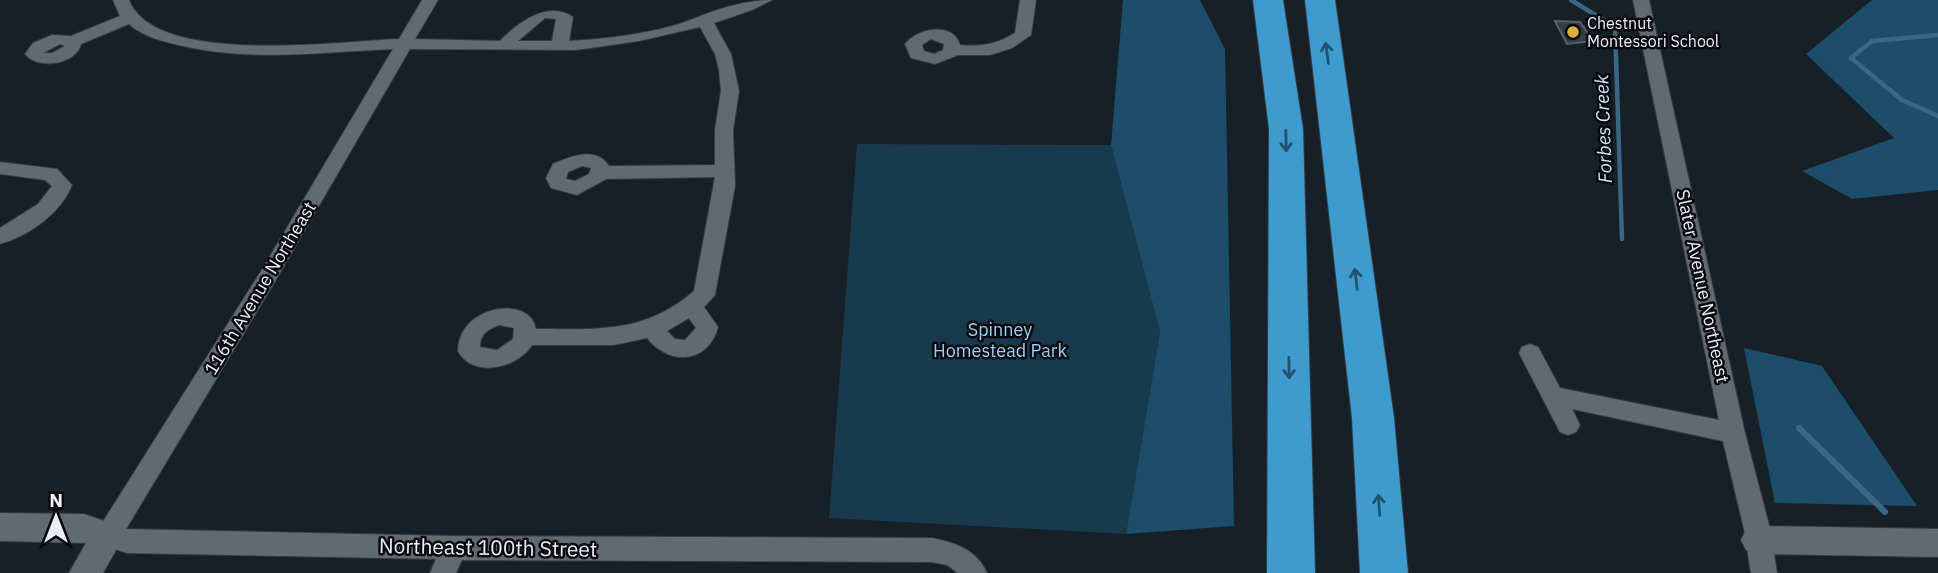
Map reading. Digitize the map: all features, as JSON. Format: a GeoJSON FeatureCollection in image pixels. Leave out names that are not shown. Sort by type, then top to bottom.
{"type":"FeatureCollection","features":[{"type":"Feature","properties":{"kind":"highway"},"geometry":{"type":"LineString","coordinates":[[1268,0],[1286,129],[1292,573]]}},
{"type":"Feature","properties":{"kind":"highway"},"geometry":{"type":"LineString","coordinates":[[1320,0],[1373,418],[1384,573]]}},
{"type":"Feature","properties":{"kind":"street"},"geometry":{"type":"LineString","coordinates":[[121,0],[122,8],[129,18],[149,30],[172,38],[225,49],[253,51],[405,44],[560,46],[602,43],[704,19],[764,0]]}},
{"type":"Feature","properties":{"kind":"street","name":"116th Avenue Northeast"},"geometry":{"type":"LineString","coordinates":[[85,573],[270,273],[430,0]]}},
{"type":"Feature","properties":{"kind":"street"},"geometry":{"type":"LineString","coordinates":[[953,49],[996,50],[1023,35],[1028,0]]}},
{"type":"Feature","properties":{"kind":"street","name":"Slater Avenue Northeast"},"geometry":{"type":"LineString","coordinates":[[1641,0],[1764,573]]}},
{"type":"Feature","properties":{"kind":"street"},"geometry":{"type":"LineString","coordinates":[[505,45],[531,18],[550,12],[565,17],[560,46]]}},
{"type":"Feature","properties":{"kind":"street"},"geometry":{"type":"LineString","coordinates":[[74,41],[129,18]]}},
{"type":"Feature","properties":{"kind":"street"},"geometry":{"type":"LineString","coordinates":[[526,337],[614,337],[662,323],[692,306],[704,295],[725,186],[724,130],[730,91],[728,70],[704,19]]}},
{"type":"Feature","properties":{"kind":"street"},"geometry":{"type":"LineString","coordinates":[[0,168],[50,174],[62,185],[60,194],[46,209],[0,237]]}},
{"type":"Feature","properties":{"kind":"street"},"geometry":{"type":"LineString","coordinates":[[600,173],[724,171]]}},
{"type":"Feature","properties":{"kind":"street"},"geometry":{"type":"LineString","coordinates":[[662,323],[668,346],[674,348],[696,345],[704,337],[707,327],[692,306]]}},
{"type":"Feature","properties":{"kind":"street"},"geometry":{"type":"LineString","coordinates":[[1530,353],[1568,425]]}},
{"type":"Feature","properties":{"kind":"street"},"geometry":{"type":"LineString","coordinates":[[1553,396],[1733,433]]}},
{"type":"Feature","properties":{"kind":"street","name":"Northeast 100th Street"},"geometry":{"type":"LineString","coordinates":[[0,527],[84,528],[127,541],[454,548],[931,550],[952,553],[964,560],[972,571]]}},
{"type":"Feature","properties":{"kind":"street"},"geometry":{"type":"LineString","coordinates":[[1758,540],[1938,544]]}},
{"type":"Feature","properties":{"kind":"street"},"geometry":{"type":"LineString","coordinates":[[443,573],[454,548]]}},
{"type":"Feature","properties":{"kind":"green space","name":"Spinney Homestead Park"},"geometry":{"type":"Polygon","coordinates":[[[857,144],[1111,145],[1160,332],[1126,534],[829,518],[857,144]]]}},
{"type":"Feature","properties":{"kind":"shaded area"},"geometry":{"type":"Polygon","coordinates":[[[1123,0],[1200,0],[1225,49],[1234,526],[1126,534],[1160,332],[1111,145],[1123,0]]]}},
{"type":"Feature","properties":{"kind":"shaded area"},"geometry":{"type":"Polygon","coordinates":[[[1872,0],[1938,0],[1938,190],[1852,199],[1802,171],[1894,138],[1806,54],[1872,0]]]}},
{"type":"Feature","properties":{"kind":"shaded area"},"geometry":{"type":"Polygon","coordinates":[[[1744,348],[1822,366],[1917,506],[1775,503],[1744,348]]]}},
{"type":"Feature","properties":{"kind":"building","name":"Chestnut Montessori School"},"geometry":{"type":"Polygon","coordinates":[[[1555,21],[1580,22],[1593,41],[1567,44],[1555,21]]]}},
{"type":"Feature","properties":{"kind":"waterway","name":"Forbes Creek"},"geometry":{"type":"LineString","coordinates":[[1571,0],[1615,27],[1622,239]]}},
{"type":"Feature","properties":{"kind":"waterway"},"geometry":{"type":"LineString","coordinates":[[1938,35],[1872,41],[1851,58],[1902,100],[1938,116]]}},
{"type":"Feature","properties":{"kind":"waterway","name":"Forbes Creek"},"geometry":{"type":"LineString","coordinates":[[1799,428],[1885,512]]}},
{"type":"Feature","properties":{"kind":"place","name":"Chestnut Montessori School"},"geometry":{"type":"Point","coordinates":[1573,32]}}]}
